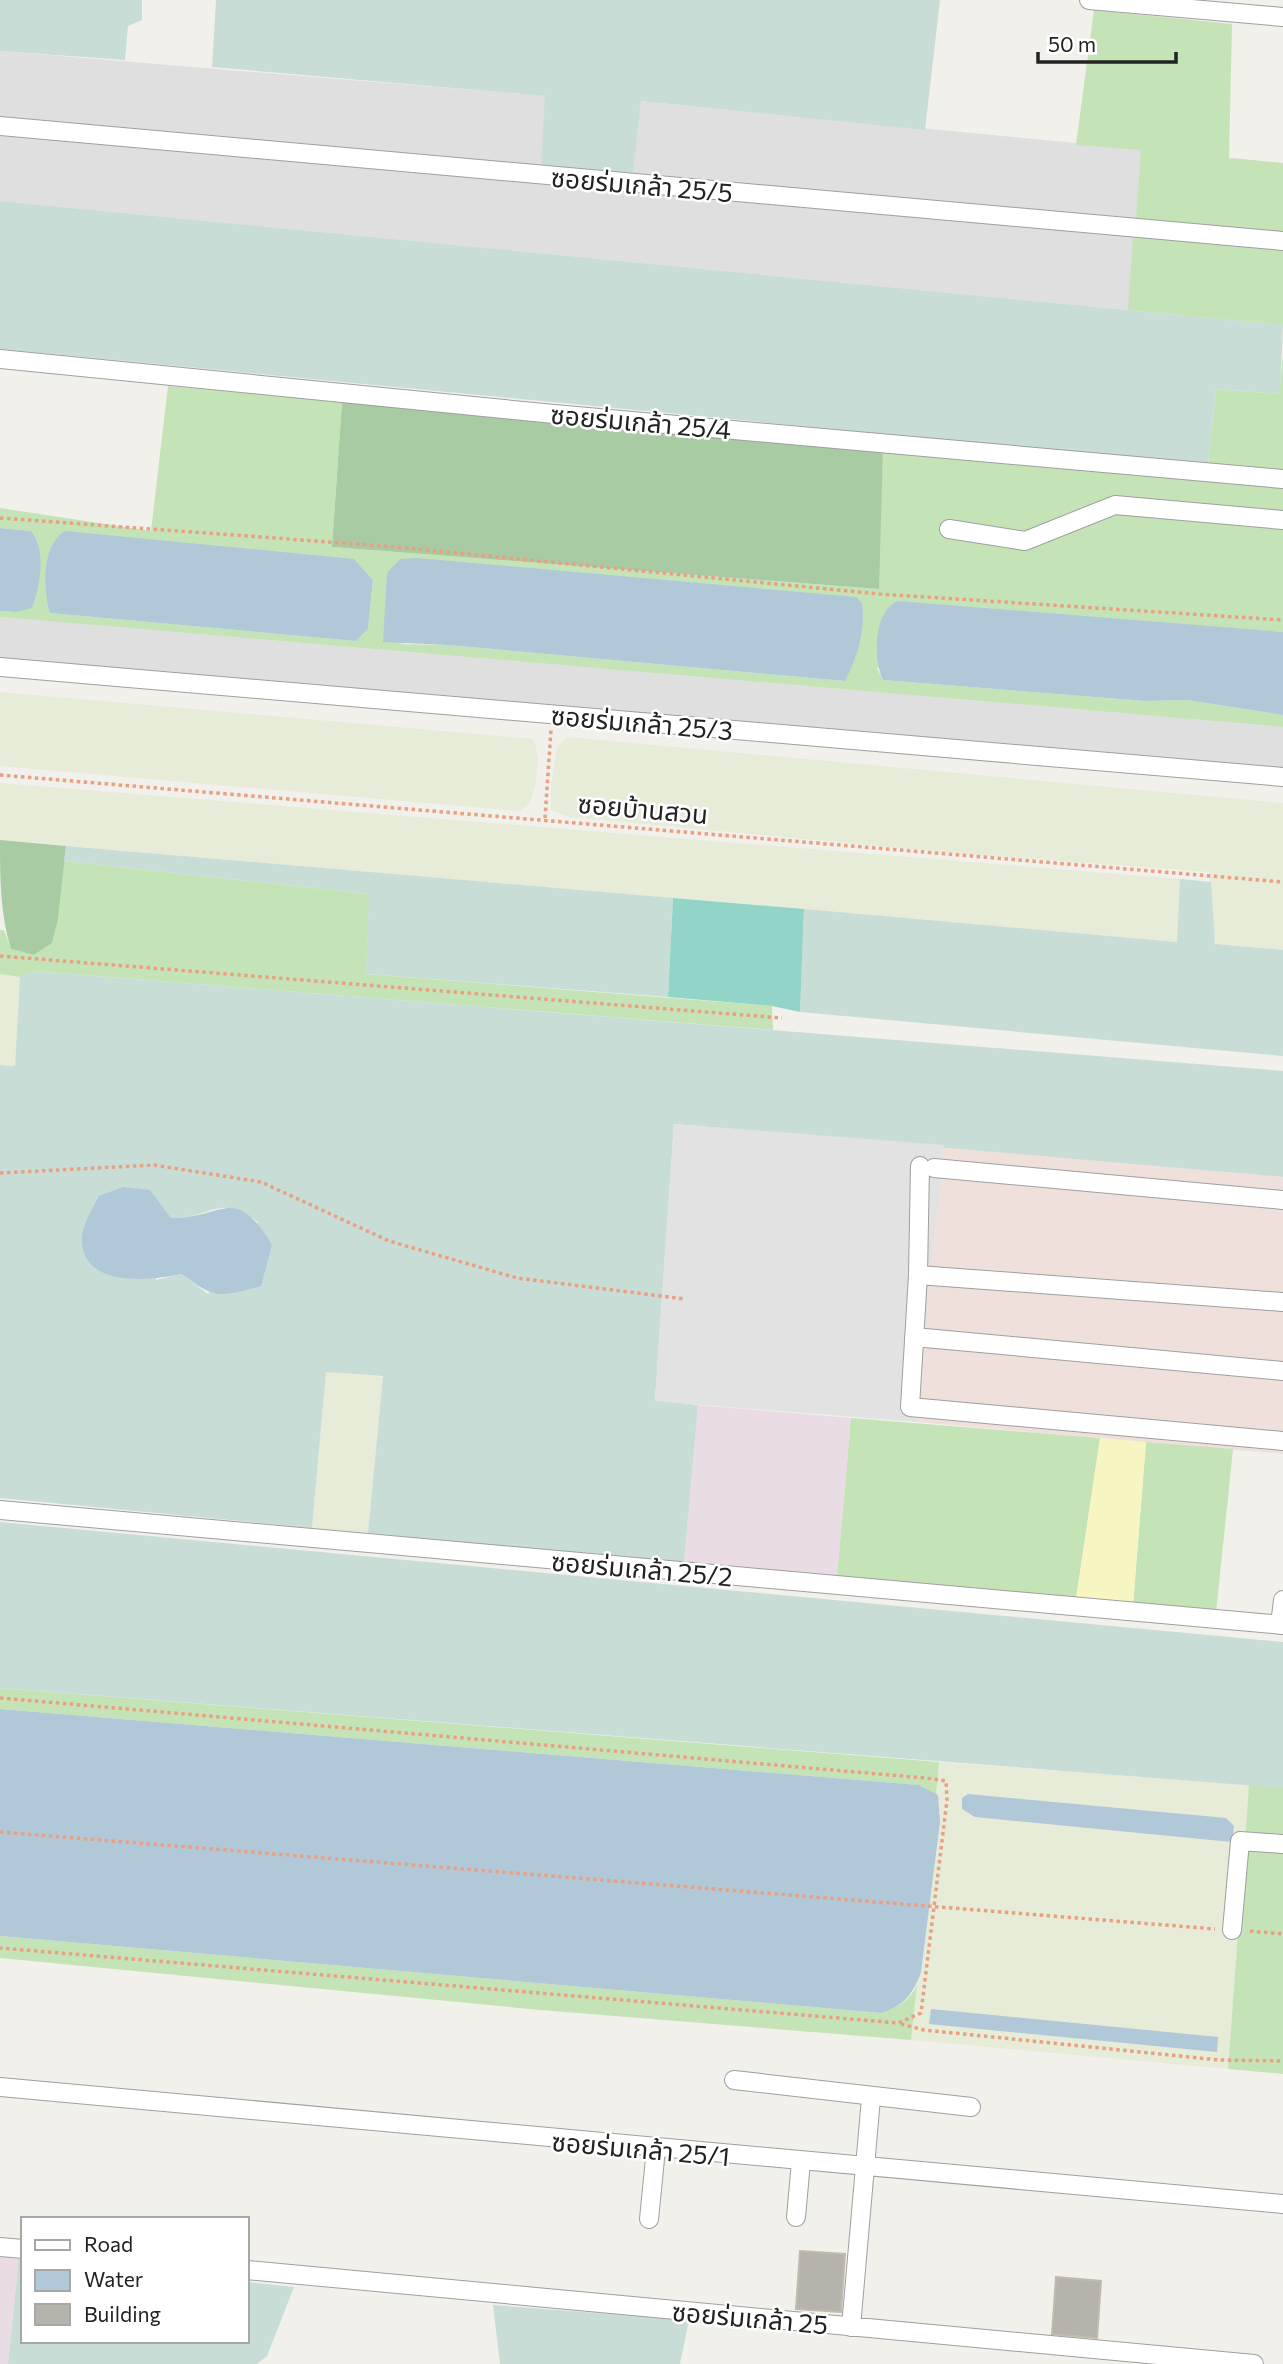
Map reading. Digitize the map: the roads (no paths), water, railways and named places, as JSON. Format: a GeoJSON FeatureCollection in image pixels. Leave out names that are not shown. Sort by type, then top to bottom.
{"type":"FeatureCollection","features":[{"type":"Feature","properties":{"kind":"street"},"geometry":{"type":"LineString","coordinates":[[1089,0],[1283,17]]}},
{"type":"Feature","properties":{"kind":"street","name":"ซอยร่มเกล้า 25/5"},"geometry":{"type":"LineString","coordinates":[[0,126],[1283,241]]}},
{"type":"Feature","properties":{"kind":"street","name":"ซอยร่มเกล้า 25/4"},"geometry":{"type":"LineString","coordinates":[[0,359],[554,414],[852,438],[1283,479]]}},
{"type":"Feature","properties":{"kind":"street"},"geometry":{"type":"LineString","coordinates":[[949,529],[1025,541],[1115,505],[1154,506],[1283,520]]}},
{"type":"Feature","properties":{"kind":"street","name":"ซอยร่มเกล้า 25/3"},"geometry":{"type":"LineString","coordinates":[[0,667],[1283,777]]}},
{"type":"Feature","properties":{"kind":"street"},"geometry":{"type":"LineString","coordinates":[[1283,1200],[927,1167],[910,1407],[1283,1441]]}},
{"type":"Feature","properties":{"kind":"street"},"geometry":{"type":"LineString","coordinates":[[918,1275],[1283,1302]]}},
{"type":"Feature","properties":{"kind":"street"},"geometry":{"type":"LineString","coordinates":[[914,1337],[1283,1371]]}},
{"type":"Feature","properties":{"kind":"street","name":"ซอยร่มเกล้า 25/2"},"geometry":{"type":"LineString","coordinates":[[0,1510],[1282,1625]]}},
{"type":"Feature","properties":{"kind":"street"},"geometry":{"type":"LineString","coordinates":[[1282,1625],[1283,1600]]}},
{"type":"Feature","properties":{"kind":"street"},"geometry":{"type":"LineString","coordinates":[[1233,1930],[1240,1841],[1283,1844]]}},
{"type":"Feature","properties":{"kind":"street"},"geometry":{"type":"LineString","coordinates":[[734,2080],[871,2098],[971,2107]]}},
{"type":"Feature","properties":{"kind":"street","name":"ซอยร่มเกล้า 25/1"},"geometry":{"type":"LineString","coordinates":[[0,2087],[656,2149],[1283,2204]]}},
{"type":"Feature","properties":{"kind":"street"},"geometry":{"type":"LineString","coordinates":[[851,2327],[871,2098]]}},
{"type":"Feature","properties":{"kind":"street"},"geometry":{"type":"LineString","coordinates":[[649,2219],[656,2149]]}},
{"type":"Feature","properties":{"kind":"street"},"geometry":{"type":"LineString","coordinates":[[796,2217],[801,2162]]}},
{"type":"Feature","properties":{"kind":"street"},"geometry":{"type":"LineString","coordinates":[[0,2253],[21,2249]]}},
{"type":"Feature","properties":{"kind":"street","name":"ซอยร่มเกล้า 25"},"geometry":{"type":"LineString","coordinates":[[248,2270],[1254,2364]]}},
{"type":"Feature","properties":{"kind":"water"},"geometry":{"type":"Polygon","coordinates":[[[0,528],[31,531],[36,539],[40,568],[32,608],[16,612],[0,611],[0,528]]]}},
{"type":"Feature","properties":{"kind":"water"},"geometry":{"type":"Polygon","coordinates":[[[65,531],[354,559],[373,580],[368,629],[356,641],[50,613],[45,580],[48,557],[57,538],[65,531]]]}},
{"type":"Feature","properties":{"kind":"water"},"geometry":{"type":"Polygon","coordinates":[[[417,558],[856,597],[862,603],[862,633],[845,681],[448,645],[383,642],[387,573],[400,559],[417,558]]]}},
{"type":"Feature","properties":{"kind":"water"},"geometry":{"type":"Polygon","coordinates":[[[898,601],[1283,632],[1283,715],[1187,700],[1145,701],[883,680],[878,661],[877,637],[884,615],[890,606],[898,601]]]}},
{"type":"Feature","properties":{"kind":"water"},"geometry":{"type":"Polygon","coordinates":[[[123,1187],[150,1190],[171,1218],[189,1217],[227,1208],[248,1214],[272,1245],[261,1286],[219,1294],[203,1288],[182,1274],[136,1279],[104,1273],[92,1266],[84,1254],[82,1233],[86,1222],[99,1196],[123,1187]]]}},
{"type":"Feature","properties":{"kind":"water"},"geometry":{"type":"Polygon","coordinates":[[[0,1709],[919,1785],[938,1795],[940,1822],[921,1972],[907,1998],[896,2007],[881,2013],[0,1936],[0,1709]]]}},
{"type":"Feature","properties":{"kind":"water"},"geometry":{"type":"Polygon","coordinates":[[[968,1794],[1226,1818],[1234,1826],[1232,1842],[975,1817],[962,1809],[962,1798],[968,1794]]]}},
{"type":"Feature","properties":{"kind":"water"},"geometry":{"type":"Polygon","coordinates":[[[931,2009],[1218,2037],[1217,2052],[929,2024],[931,2009]]]}}]}
